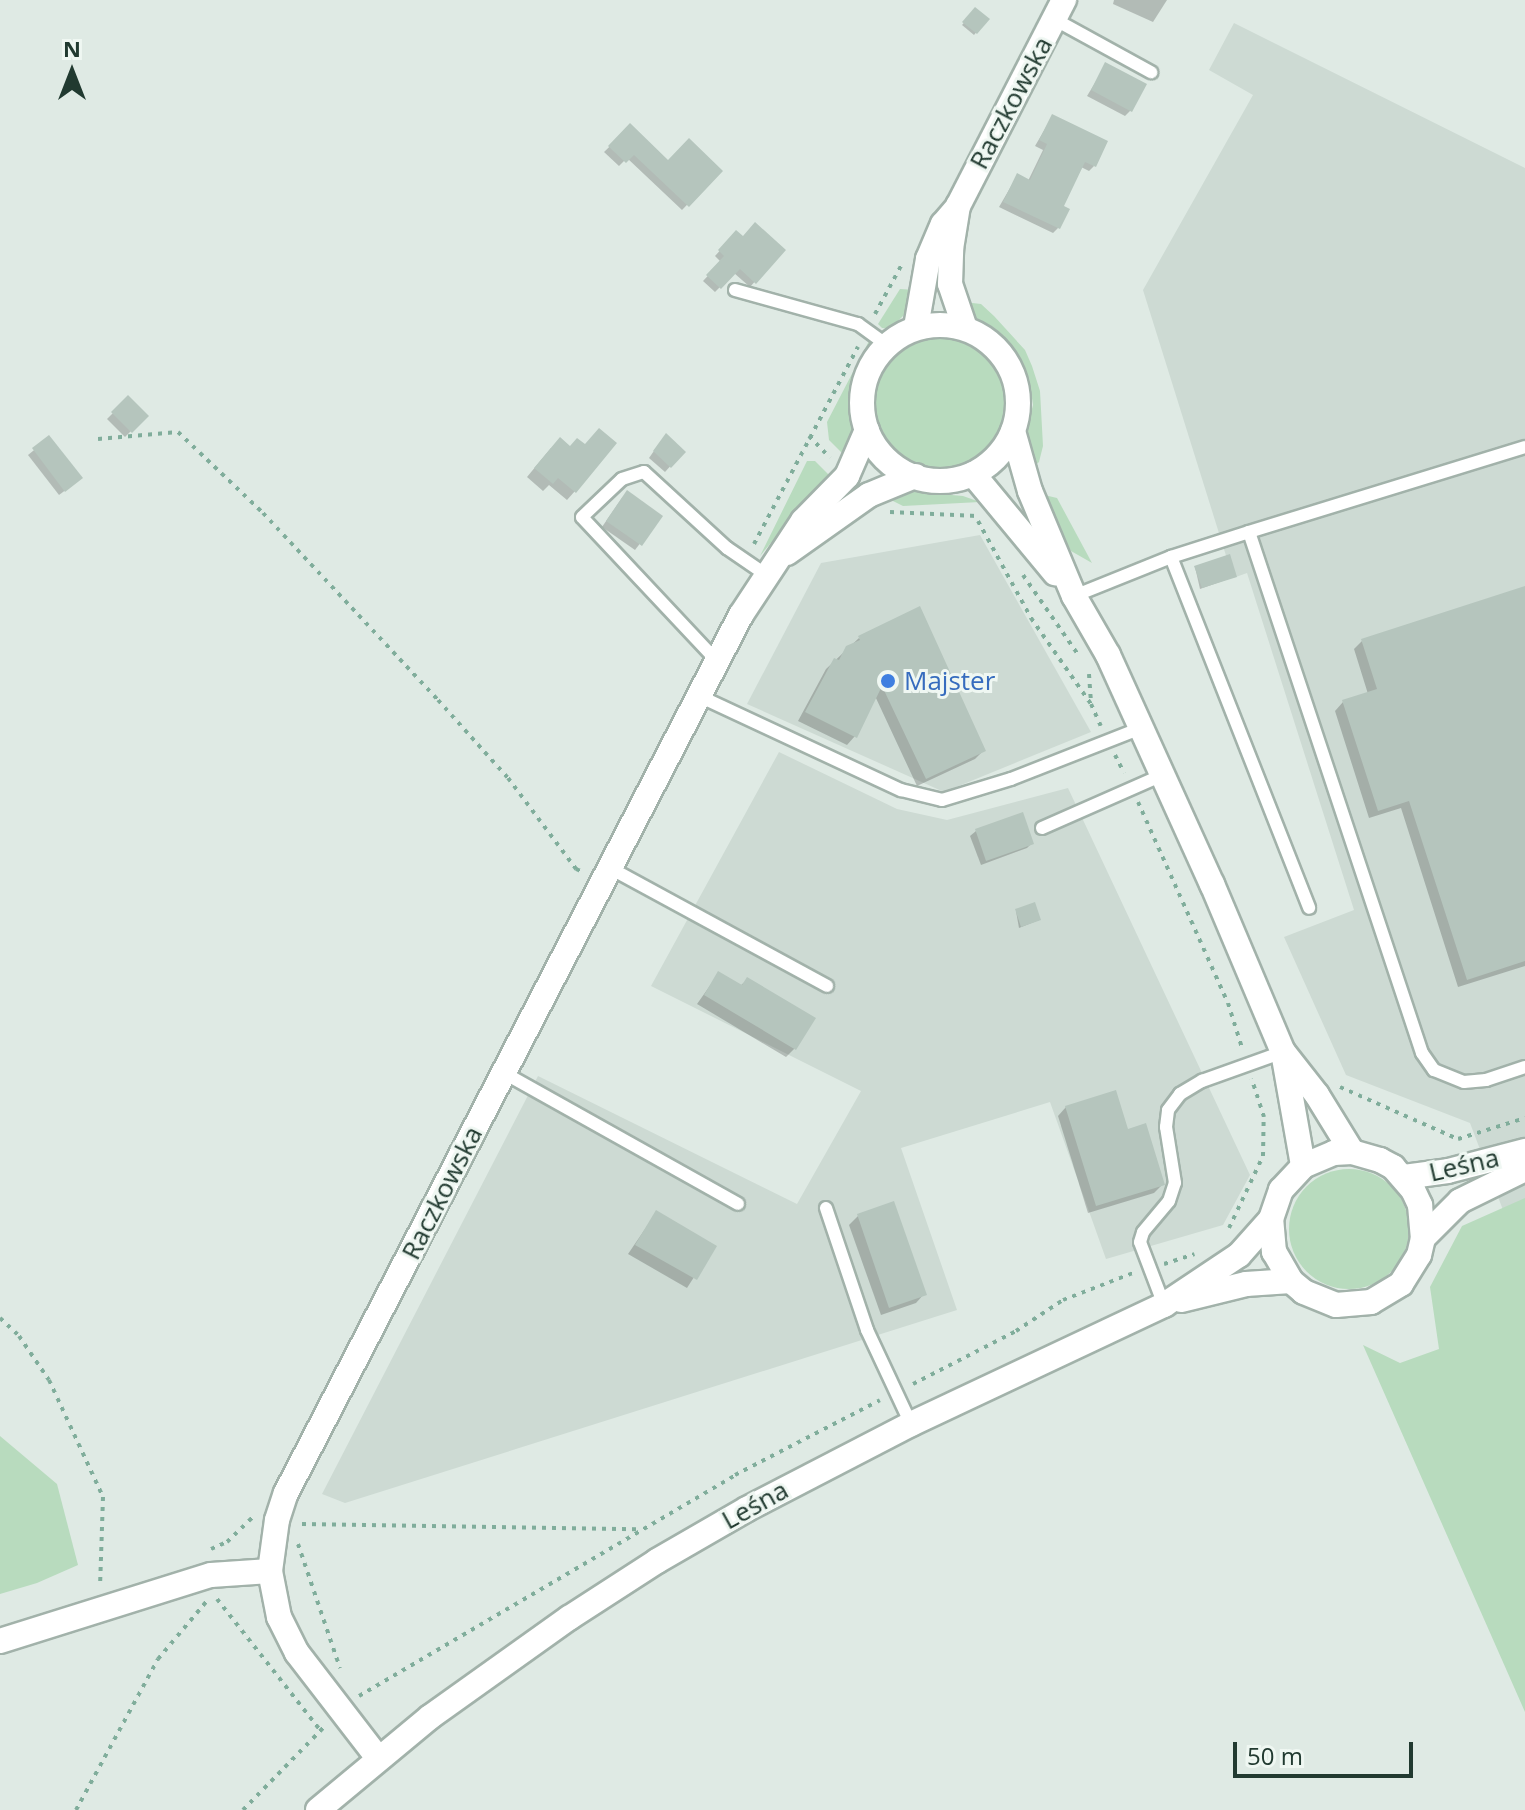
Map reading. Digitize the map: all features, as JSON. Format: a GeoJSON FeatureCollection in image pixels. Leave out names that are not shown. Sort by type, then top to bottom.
{"type":"FeatureCollection","features":[{"type":"Feature","properties":{"kind":"street","name":"Raczkowska"},"geometry":{"type":"LineString","coordinates":[[916,327],[934,240],[958,206],[1059,9]]}},
{"type":"Feature","properties":{"kind":"street","name":"Raczkowska"},"geometry":{"type":"LineString","coordinates":[[958,206],[951,249],[950,284],[965,328]]}},
{"type":"Feature","properties":{"kind":"street"},"geometry":{"type":"LineString","coordinates":[[943,324],[965,328],[986,339],[1003,356],[1014,376],[1019,399],[1013,431],[992,462],[973,474],[951,480],[915,476],[886,461],[867,430],[861,398],[866,374],[887,345],[916,327],[943,324]]}},
{"type":"Feature","properties":{"kind":"street","name":"Raczkowska"},"geometry":{"type":"LineString","coordinates":[[378,1758],[350,1704],[297,1653],[279,1617],[270,1571],[277,1520],[286,1493],[717,661],[763,565],[847,476],[867,430]]}},
{"type":"Feature","properties":{"kind":"street"},"geometry":{"type":"LineString","coordinates":[[1013,431],[1030,491],[1074,596],[1108,655],[1283,1052],[1303,1166]]}},
{"type":"Feature","properties":{"kind":"street"},"geometry":{"type":"LineString","coordinates":[[973,474],[1074,596]]}},
{"type":"Feature","properties":{"kind":"street","name":"Raczkowska"},"geometry":{"type":"LineString","coordinates":[[763,565],[869,495],[915,476]]}},
{"type":"Feature","properties":{"kind":"street"},"geometry":{"type":"LineString","coordinates":[[1283,1052],[1317,1095],[1352,1152]]}},
{"type":"Feature","properties":{"kind":"street","name":"Leśna"},"geometry":{"type":"LineString","coordinates":[[1404,1177],[1448,1171],[1525,1151]]}},
{"type":"Feature","properties":{"kind":"street"},"geometry":{"type":"LineString","coordinates":[[1352,1152],[1380,1160],[1404,1177],[1420,1205],[1423,1238],[1419,1255],[1401,1284],[1371,1302],[1354,1305],[1328,1303],[1304,1292],[1291,1281],[1274,1252],[1271,1219],[1281,1190],[1303,1166],[1334,1153],[1352,1152]]}},
{"type":"Feature","properties":{"kind":"street","name":"Leśna"},"geometry":{"type":"LineString","coordinates":[[1423,1238],[1460,1201],[1525,1169]]}},
{"type":"Feature","properties":{"kind":"street","name":"Leśna"},"geometry":{"type":"LineString","coordinates":[[378,1758],[544,1636],[657,1561],[747,1509],[911,1424],[1164,1305],[1239,1255],[1271,1219]]}},
{"type":"Feature","properties":{"kind":"street","name":"Leśna"},"geometry":{"type":"LineString","coordinates":[[1164,1305],[1246,1284],[1291,1281]]}},
{"type":"Feature","properties":{"kind":"street"},"geometry":{"type":"LineString","coordinates":[[0,1641],[211,1575],[270,1571]]}},
{"type":"Feature","properties":{"kind":"street"},"geometry":{"type":"LineString","coordinates":[[318,1810],[378,1758]]}},
{"type":"Feature","properties":{"kind":"lane"},"geometry":{"type":"LineString","coordinates":[[1059,9],[1151,72]]}},
{"type":"Feature","properties":{"kind":"lane"},"geometry":{"type":"LineString","coordinates":[[735,290],[858,324],[887,345]]}},
{"type":"Feature","properties":{"kind":"lane"},"geometry":{"type":"LineString","coordinates":[[1074,596],[1171,557],[1525,447]]}},
{"type":"Feature","properties":{"kind":"lane"},"geometry":{"type":"LineString","coordinates":[[717,661],[582,517],[622,479],[644,472],[763,565]]}},
{"type":"Feature","properties":{"kind":"lane"},"geometry":{"type":"LineString","coordinates":[[1249,532],[1422,1053],[1434,1070],[1464,1082],[1486,1080],[1525,1067]]}},
{"type":"Feature","properties":{"kind":"lane"},"geometry":{"type":"LineString","coordinates":[[1171,557],[1309,908]]}},
{"type":"Feature","properties":{"kind":"lane"},"geometry":{"type":"LineString","coordinates":[[699,696],[901,790],[942,800],[1109,743],[1141,728]]}},
{"type":"Feature","properties":{"kind":"lane"},"geometry":{"type":"LineString","coordinates":[[1042,828],[1162,775]]}},
{"type":"Feature","properties":{"kind":"lane"},"geometry":{"type":"LineString","coordinates":[[607,874],[827,986]]}},
{"type":"Feature","properties":{"kind":"lane"},"geometry":{"type":"LineString","coordinates":[[1164,1305],[1140,1242],[1143,1232],[1169,1201],[1175,1183],[1166,1127],[1168,1110],[1180,1094],[1202,1081],[1283,1052]]}},
{"type":"Feature","properties":{"kind":"lane"},"geometry":{"type":"LineString","coordinates":[[504,1073],[738,1204]]}},
{"type":"Feature","properties":{"kind":"lane"},"geometry":{"type":"LineString","coordinates":[[826,1208],[867,1330],[911,1424]]}},
{"type":"Feature","properties":{"kind":"path"},"geometry":{"type":"LineString","coordinates":[[763,565],[867,330],[897,274]]}},
{"type":"Feature","properties":{"kind":"path"},"geometry":{"type":"LineString","coordinates":[[98,439],[178,432],[263,513],[438,700],[508,778],[576,869],[607,874]]}},
{"type":"Feature","properties":{"kind":"path"},"geometry":{"type":"LineString","coordinates":[[976,516],[1031,618],[1091,704],[1228,1003],[1264,1117],[1263,1156],[1228,1230]]}},
{"type":"Feature","properties":{"kind":"path"},"geometry":{"type":"LineString","coordinates":[[1016,563],[1037,600],[1080,657]]}},
{"type":"Feature","properties":{"kind":"path"},"geometry":{"type":"LineString","coordinates":[[1088,668],[1091,704]]}},
{"type":"Feature","properties":{"kind":"path"},"geometry":{"type":"LineString","coordinates":[[1341,1086],[1458,1139],[1525,1118]]}},
{"type":"Feature","properties":{"kind":"path"},"geometry":{"type":"LineString","coordinates":[[243,1810],[320,1730],[350,1704],[641,1529],[816,1431],[1016,1331],[1063,1300],[1148,1268],[1202,1252]]}},
{"type":"Feature","properties":{"kind":"path"},"geometry":{"type":"LineString","coordinates":[[0,1318],[19,1336],[49,1380],[103,1497],[104,1537],[99,1575],[105,1607]]}},
{"type":"Feature","properties":{"kind":"path"},"geometry":{"type":"LineString","coordinates":[[291,1523],[641,1529]]}},
{"type":"Feature","properties":{"kind":"path"},"geometry":{"type":"LineString","coordinates":[[296,1537],[344,1679]]}},
{"type":"Feature","properties":{"kind":"path"},"geometry":{"type":"LineString","coordinates":[[213,1594],[320,1730]]}},
{"type":"Feature","properties":{"kind":"path"},"geometry":{"type":"LineString","coordinates":[[350,1704],[351,1688]]}},
{"type":"Feature","properties":{"kind":"shaded area"},"geometry":{"type":"Polygon","coordinates":[[[1234,23],[1525,168],[1525,1268],[1470,1123],[1346,1075],[1284,937],[1354,910],[1247,573],[1233,578],[1143,290],[1253,95],[1209,70],[1234,23]]]}},
{"type":"Feature","properties":{"kind":"shaded area"},"geometry":{"type":"Polygon","coordinates":[[[980,535],[1091,732],[944,792],[747,704],[821,563],[980,535]]]}},
{"type":"Feature","properties":{"kind":"shaded area"},"geometry":{"type":"Polygon","coordinates":[[[779,752],[897,809],[947,820],[1068,788],[1250,1175],[1223,1225],[1106,1259],[1050,1102],[901,1148],[957,1310],[345,1503],[322,1494],[538,1076],[797,1204],[861,1091],[651,986],[779,752]]]}},
{"type":"Feature","properties":{"kind":"green space"},"geometry":{"type":"Polygon","coordinates":[[[900,289],[916,290],[907,312],[890,329],[882,328],[878,324],[900,289]]]}},
{"type":"Feature","properties":{"kind":"green space"},"geometry":{"type":"Polygon","coordinates":[[[964,302],[981,304],[994,316],[1025,350],[1032,366],[1040,391],[1043,446],[1039,462],[1029,471],[1025,436],[1033,405],[1029,378],[1006,340],[975,317],[964,302]]]}},
{"type":"Feature","properties":{"kind":"green space"},"geometry":{"type":"Polygon","coordinates":[[[940,325],[970,331],[995,348],[1012,373],[1018,403],[1012,433],[995,458],[970,475],[940,481],[910,475],[885,458],[868,433],[862,403],[868,373],[885,348],[910,331],[940,325]]]}},
{"type":"Feature","properties":{"kind":"green space"},"geometry":{"type":"Polygon","coordinates":[[[869,341],[871,346],[859,366],[852,389],[854,430],[849,460],[829,440],[827,422],[869,341]]]}},
{"type":"Feature","properties":{"kind":"green space"},"geometry":{"type":"Polygon","coordinates":[[[807,461],[815,461],[834,480],[795,514],[760,556],[807,461]]]}},
{"type":"Feature","properties":{"kind":"green space"},"geometry":{"type":"Polygon","coordinates":[[[906,491],[963,496],[980,502],[903,506],[883,496],[906,491]]]}},
{"type":"Feature","properties":{"kind":"green space"},"geometry":{"type":"Polygon","coordinates":[[[1040,494],[1057,498],[1092,563],[1071,551],[1040,494]]]}},
{"type":"Feature","properties":{"kind":"green space"},"geometry":{"type":"Polygon","coordinates":[[[1349,1169],[1372,1174],[1391,1187],[1404,1206],[1409,1229],[1404,1252],[1391,1271],[1372,1284],[1349,1289],[1326,1284],[1307,1271],[1294,1252],[1289,1229],[1294,1206],[1307,1187],[1326,1174],[1349,1169]]]}},
{"type":"Feature","properties":{"kind":"green space"},"geometry":{"type":"Polygon","coordinates":[[[1525,1198],[1525,1712],[1363,1345],[1400,1363],[1439,1349],[1430,1287],[1462,1226],[1525,1198]]]}},
{"type":"Feature","properties":{"kind":"green space"},"geometry":{"type":"Polygon","coordinates":[[[0,1436],[57,1484],[78,1565],[37,1583],[0,1594],[0,1436]]]}},
{"type":"Feature","properties":{"kind":"building"},"geometry":{"type":"Polygon","coordinates":[[[975,7],[990,19],[977,34],[962,22],[975,7]]]}},
{"type":"Feature","properties":{"kind":"building"},"geometry":{"type":"Polygon","coordinates":[[[1105,62],[1147,84],[1132,112],[1091,90],[1105,62]]]}},
{"type":"Feature","properties":{"kind":"building"},"geometry":{"type":"Polygon","coordinates":[[[1052,114],[1108,141],[1096,167],[1085,162],[1064,206],[1070,209],[1060,229],[1003,202],[1017,173],[1030,180],[1047,144],[1039,140],[1052,114]]]}},
{"type":"Feature","properties":{"kind":"building"},"geometry":{"type":"Polygon","coordinates":[[[630,123],[668,160],[689,138],[723,171],[689,207],[634,155],[626,163],[608,146],[630,123]]]}},
{"type":"Feature","properties":{"kind":"building"},"geometry":{"type":"Polygon","coordinates":[[[755,222],[786,250],[756,284],[740,269],[721,289],[706,275],[724,256],[718,250],[736,230],[743,236],[755,222]]]}},
{"type":"Feature","properties":{"kind":"building"},"geometry":{"type":"Polygon","coordinates":[[[128,395],[149,416],[132,433],[111,412],[128,395]]]}},
{"type":"Feature","properties":{"kind":"building"},"geometry":{"type":"Polygon","coordinates":[[[599,428],[617,443],[576,493],[558,478],[553,484],[534,468],[560,437],[570,446],[577,438],[585,444],[599,428]]]}},
{"type":"Feature","properties":{"kind":"building"},"geometry":{"type":"Polygon","coordinates":[[[666,433],[686,452],[671,468],[653,451],[666,433]]]}},
{"type":"Feature","properties":{"kind":"building"},"geometry":{"type":"Polygon","coordinates":[[[49,435],[83,478],[65,492],[32,448],[49,435]]]}},
{"type":"Feature","properties":{"kind":"building"},"geometry":{"type":"Polygon","coordinates":[[[627,490],[663,516],[642,546],[606,521],[627,490]]]}},
{"type":"Feature","properties":{"kind":"building"},"geometry":{"type":"Polygon","coordinates":[[[1230,554],[1237,577],[1202,588],[1194,566],[1230,554]]]}},
{"type":"Feature","properties":{"kind":"building"},"geometry":{"type":"Polygon","coordinates":[[[1525,586],[1525,961],[1467,980],[1409,801],[1378,811],[1342,700],[1377,689],[1361,639],[1525,586]]]}},
{"type":"Feature","properties":{"kind":"building","name":"Majster"},"geometry":{"type":"Polygon","coordinates":[[[920,606],[986,751],[926,779],[882,686],[857,738],[805,712],[834,658],[839,660],[846,646],[860,640],[858,636],[920,606]]]}},
{"type":"Feature","properties":{"kind":"building"},"geometry":{"type":"Polygon","coordinates":[[[1023,812],[1034,844],[986,861],[975,829],[1023,812]]]}},
{"type":"Feature","properties":{"kind":"building"},"geometry":{"type":"Polygon","coordinates":[[[1035,902],[1041,920],[1021,927],[1015,909],[1035,902]]]}},
{"type":"Feature","properties":{"kind":"building"},"geometry":{"type":"Polygon","coordinates":[[[718,971],[742,985],[747,977],[816,1018],[796,1050],[704,995],[718,971]]]}},
{"type":"Feature","properties":{"kind":"building"},"geometry":{"type":"Polygon","coordinates":[[[1116,1090],[1128,1129],[1146,1123],[1165,1185],[1096,1206],[1065,1106],[1116,1090]]]}},
{"type":"Feature","properties":{"kind":"building"},"geometry":{"type":"Polygon","coordinates":[[[894,1201],[927,1295],[889,1308],[857,1214],[894,1201]]]}},
{"type":"Feature","properties":{"kind":"building"},"geometry":{"type":"Polygon","coordinates":[[[656,1210],[717,1246],[697,1280],[635,1245],[656,1210]]]}},
{"type":"Feature","properties":{"kind":"place","name":"Majster"},"geometry":{"type":"Point","coordinates":[888,681]}}]}
